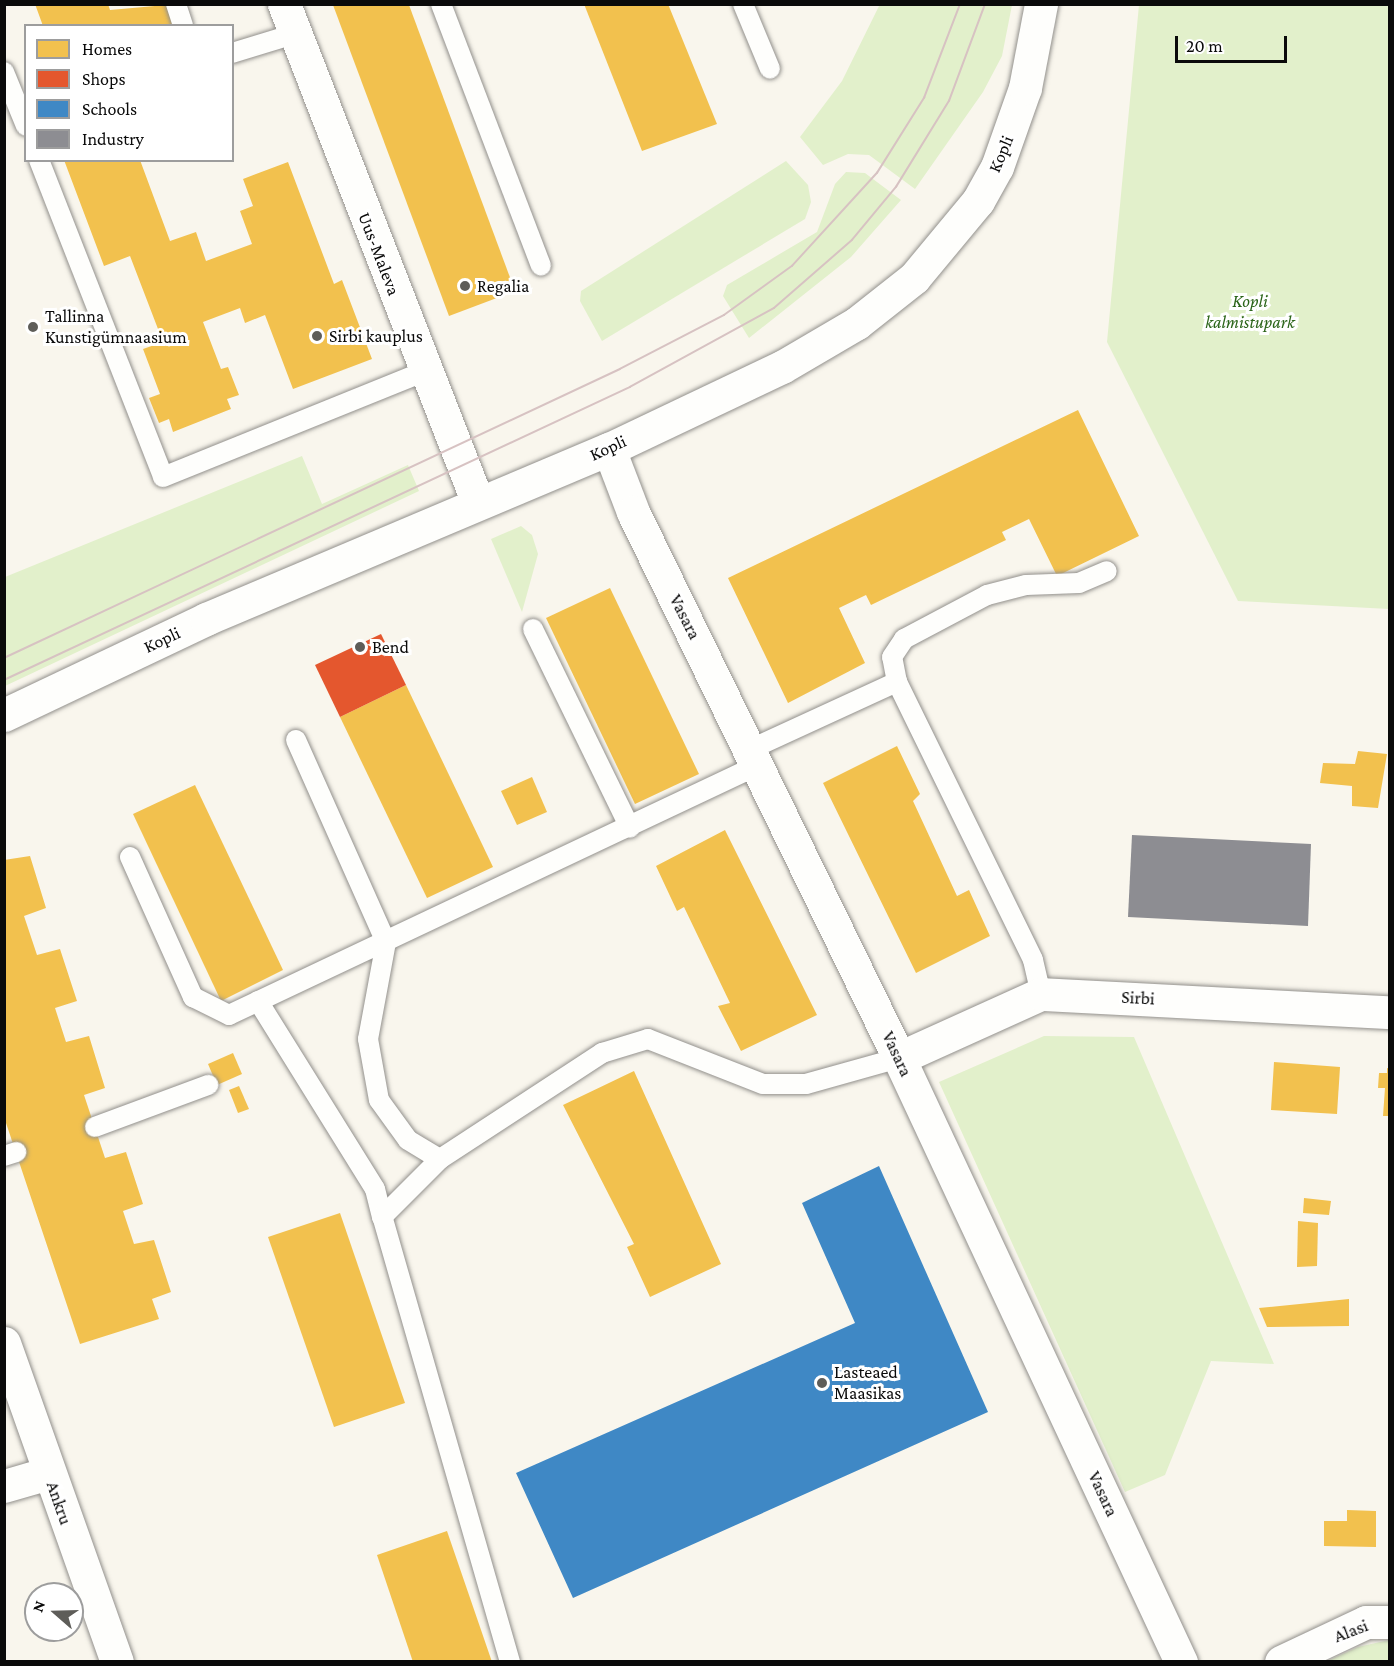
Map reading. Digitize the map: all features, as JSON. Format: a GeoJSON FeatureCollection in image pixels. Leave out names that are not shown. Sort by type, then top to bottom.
{"type":"FeatureCollection","features":[{"type":"Feature","properties":{"kind":"street","name":"Kopli"},"geometry":{"type":"LineString","coordinates":[[4,715],[206,619],[609,449],[782,367],[857,323],[914,278],[955,233],[997,166],[1025,88],[1041,4]]}},
{"type":"Feature","properties":{"kind":"street","name":"Uus-Maleva"},"geometry":{"type":"LineString","coordinates":[[289,19],[423,372],[478,503]]}},
{"type":"Feature","properties":{"kind":"street","name":"Vasara"},"geometry":{"type":"LineString","coordinates":[[609,449],[633,512],[755,757],[899,1058],[1181,1662]]}},
{"type":"Feature","properties":{"kind":"street","name":"Sirbi"},"geometry":{"type":"LineString","coordinates":[[899,1058],[1041,994],[1389,1012]]}},
{"type":"Feature","properties":{"kind":"street","name":"Ankru"},"geometry":{"type":"LineString","coordinates":[[4,1343],[117,1662]]}},
{"type":"Feature","properties":{"kind":"street"},"geometry":{"type":"LineString","coordinates":[[4,1486],[49,1473]]}},
{"type":"Feature","properties":{"kind":"street","name":"Alasi"},"geometry":{"type":"LineString","coordinates":[[1281,1662],[1366,1622],[1389,1622]]}},
{"type":"Feature","properties":{"kind":"lane"},"geometry":{"type":"LineString","coordinates":[[176,4],[182,24]]}},
{"type":"Feature","properties":{"kind":"lane"},"geometry":{"type":"LineString","coordinates":[[441,4],[541,266]]}},
{"type":"Feature","properties":{"kind":"lane"},"geometry":{"type":"LineString","coordinates":[[743,4],[770,69]]}},
{"type":"Feature","properties":{"kind":"lane"},"geometry":{"type":"LineString","coordinates":[[234,52],[289,19]]}},
{"type":"Feature","properties":{"kind":"lane"},"geometry":{"type":"LineString","coordinates":[[4,72],[24,121]]}},
{"type":"Feature","properties":{"kind":"lane"},"geometry":{"type":"LineString","coordinates":[[40,162],[163,477],[423,372]]}},
{"type":"Feature","properties":{"kind":"lane"},"geometry":{"type":"LineString","coordinates":[[1041,994],[1033,960],[897,682],[892,657],[904,639],[987,595],[1026,585],[1079,583],[1107,571]]}},
{"type":"Feature","properties":{"kind":"lane"},"geometry":{"type":"LineString","coordinates":[[533,628],[630,828]]}},
{"type":"Feature","properties":{"kind":"lane"},"geometry":{"type":"LineString","coordinates":[[130,857],[193,997],[229,1015],[630,828],[755,757],[897,682]]}},
{"type":"Feature","properties":{"kind":"lane"},"geometry":{"type":"LineString","coordinates":[[296,740],[386,942],[368,1039],[379,1100],[408,1140],[440,1159]]}},
{"type":"Feature","properties":{"kind":"lane"},"geometry":{"type":"LineString","coordinates":[[258,1001],[375,1189],[510,1662]]}},
{"type":"Feature","properties":{"kind":"lane"},"geometry":{"type":"LineString","coordinates":[[382,1217],[440,1159],[552,1080],[602,1053],[648,1039],[763,1084],[806,1084],[899,1058]]}},
{"type":"Feature","properties":{"kind":"lane"},"geometry":{"type":"LineString","coordinates":[[94,1127],[208,1085]]}},
{"type":"Feature","properties":{"kind":"green space"},"geometry":{"type":"Polygon","coordinates":[[[880,4],[1012,5],[1002,56],[983,92],[915,189],[869,155],[848,154],[823,165],[800,137],[842,81],[880,4]]]}},
{"type":"Feature","properties":{"kind":"green space","name":"Kopli kalmistupark"},"geometry":{"type":"Polygon","coordinates":[[[1139,5],[1389,5],[1389,609],[1238,601],[1107,342],[1139,5]]]}},
{"type":"Feature","properties":{"kind":"green space"},"geometry":{"type":"Polygon","coordinates":[[[786,161],[808,185],[811,202],[805,219],[602,341],[580,301],[581,291],[786,161]]]}},
{"type":"Feature","properties":{"kind":"green space"},"geometry":{"type":"Polygon","coordinates":[[[846,172],[865,173],[901,200],[851,257],[749,338],[723,296],[727,285],[817,232],[835,184],[846,172]]]}},
{"type":"Feature","properties":{"kind":"green space"},"geometry":{"type":"Polygon","coordinates":[[[302,456],[322,504],[408,465],[419,491],[5,686],[5,577],[302,456]]]}},
{"type":"Feature","properties":{"kind":"green space"},"geometry":{"type":"Polygon","coordinates":[[[521,526],[532,535],[538,554],[522,612],[491,539],[521,526]]]}},
{"type":"Feature","properties":{"kind":"green space"},"geometry":{"type":"Polygon","coordinates":[[[1044,1036],[1134,1037],[1274,1364],[1211,1361],[1165,1475],[1125,1492],[939,1082],[1044,1036]]]}},
{"type":"Feature","properties":{"kind":"green space"},"geometry":{"type":"Polygon","coordinates":[[[1389,1640],[1389,1661],[1327,1661],[1358,1647],[1389,1640]]]}},
{"type":"Feature","properties":{"kind":"building: Homes"},"geometry":{"type":"Polygon","coordinates":[[[35,4],[108,4],[110,10],[166,5],[173,24],[42,24],[35,4]]]}},
{"type":"Feature","properties":{"kind":"building: Homes"},"geometry":{"type":"Polygon","coordinates":[[[584,4],[668,4],[717,124],[642,151],[584,4]]]}},
{"type":"Feature","properties":{"kind":"building: Homes"},"geometry":{"type":"Polygon","coordinates":[[[333,5],[409,5],[515,291],[449,316],[333,5]]]}},
{"type":"Feature","properties":{"kind":"building: Homes"},"geometry":{"type":"Polygon","coordinates":[[[65,162],[141,162],[170,241],[196,232],[206,261],[252,244],[240,211],[253,206],[243,179],[288,162],[334,284],[342,280],[372,359],[293,389],[265,315],[245,323],[240,308],[203,322],[221,369],[228,367],[239,395],[227,399],[231,409],[173,432],[169,419],[159,423],[149,398],[160,394],[143,349],[163,342],[130,256],[104,266],[65,162]]]}},
{"type":"Feature","properties":{"kind":"building: Homes"},"geometry":{"type":"Polygon","coordinates":[[[1078,410],[1139,536],[1057,576],[1029,519],[1002,532],[1006,540],[871,605],[866,595],[839,608],[865,663],[788,703],[728,578],[1078,410]]]}},
{"type":"Feature","properties":{"kind":"building: Homes"},"geometry":{"type":"Polygon","coordinates":[[[610,588],[699,774],[635,804],[546,618],[610,588]]]}},
{"type":"Feature","properties":{"kind":"building: Homes"},"geometry":{"type":"Polygon","coordinates":[[[406,685],[493,867],[427,898],[340,717],[406,685]]]}},
{"type":"Feature","properties":{"kind":"building: Homes"},"geometry":{"type":"Polygon","coordinates":[[[897,746],[920,794],[913,801],[957,896],[969,890],[990,936],[916,973],[823,783],[897,746]]]}},
{"type":"Feature","properties":{"kind":"building: Homes"},"geometry":{"type":"Polygon","coordinates":[[[1358,751],[1387,754],[1378,808],[1352,806],[1352,786],[1320,783],[1323,763],[1355,764],[1358,751]]]}},
{"type":"Feature","properties":{"kind":"building: Homes"},"geometry":{"type":"Polygon","coordinates":[[[532,777],[547,812],[517,825],[501,791],[532,777]]]}},
{"type":"Feature","properties":{"kind":"building: Homes"},"geometry":{"type":"Polygon","coordinates":[[[195,785],[283,970],[221,1001],[133,814],[195,785]]]}},
{"type":"Feature","properties":{"kind":"building: Homes"},"geometry":{"type":"Polygon","coordinates":[[[725,830],[817,1015],[741,1051],[718,1006],[730,1003],[684,907],[677,911],[656,866],[725,830]]]}},
{"type":"Feature","properties":{"kind":"building: Homes"},"geometry":{"type":"Polygon","coordinates":[[[30,856],[46,908],[24,916],[37,955],[60,949],[77,1001],[55,1008],[66,1042],[89,1036],[105,1088],[84,1095],[105,1158],[126,1152],[143,1204],[123,1211],[134,1244],[154,1240],[171,1292],[152,1299],[159,1319],[80,1344],[4,1117],[4,860],[30,856]]]}},
{"type":"Feature","properties":{"kind":"building: Homes"},"geometry":{"type":"Polygon","coordinates":[[[233,1053],[242,1074],[217,1085],[208,1064],[233,1053]]]}},
{"type":"Feature","properties":{"kind":"building: Homes"},"geometry":{"type":"Polygon","coordinates":[[[1274,1062],[1340,1067],[1337,1114],[1271,1110],[1274,1062]]]}},
{"type":"Feature","properties":{"kind":"building: Homes"},"geometry":{"type":"Polygon","coordinates":[[[1387,1068],[1390,1069],[1390,1116],[1383,1116],[1385,1088],[1378,1088],[1379,1073],[1387,1073],[1387,1068]]]}},
{"type":"Feature","properties":{"kind":"building: Homes"},"geometry":{"type":"Polygon","coordinates":[[[634,1071],[721,1264],[650,1297],[627,1247],[634,1244],[563,1105],[634,1071]]]}},
{"type":"Feature","properties":{"kind":"building: Homes"},"geometry":{"type":"Polygon","coordinates":[[[239,1086],[249,1109],[238,1113],[229,1090],[239,1086]]]}},
{"type":"Feature","properties":{"kind":"building: Homes"},"geometry":{"type":"Polygon","coordinates":[[[1304,1198],[1331,1201],[1329,1215],[1303,1213],[1304,1198]]]}},
{"type":"Feature","properties":{"kind":"building: Homes"},"geometry":{"type":"Polygon","coordinates":[[[340,1213],[405,1403],[334,1427],[268,1237],[340,1213]]]}},
{"type":"Feature","properties":{"kind":"building: Homes"},"geometry":{"type":"Polygon","coordinates":[[[1298,1221],[1318,1223],[1317,1266],[1297,1267],[1298,1221]]]}},
{"type":"Feature","properties":{"kind":"building: Homes"},"geometry":{"type":"Polygon","coordinates":[[[1349,1299],[1349,1326],[1267,1327],[1259,1308],[1349,1299]]]}},
{"type":"Feature","properties":{"kind":"building: Homes"},"geometry":{"type":"Polygon","coordinates":[[[1347,1510],[1376,1511],[1376,1547],[1324,1546],[1324,1521],[1347,1521],[1347,1510]]]}},
{"type":"Feature","properties":{"kind":"building: Homes"},"geometry":{"type":"Polygon","coordinates":[[[447,1531],[492,1662],[413,1662],[377,1555],[447,1531]]]}},
{"type":"Feature","properties":{"kind":"building: Shops"},"geometry":{"type":"Polygon","coordinates":[[[381,634],[406,685],[340,717],[315,665],[381,634]]]}},
{"type":"Feature","properties":{"kind":"building: Schools"},"geometry":{"type":"Polygon","coordinates":[[[879,1166],[988,1412],[573,1598],[516,1473],[855,1323],[802,1203],[879,1166]]]}},
{"type":"Feature","properties":{"kind":"building: Industry"},"geometry":{"type":"Polygon","coordinates":[[[1132,835],[1311,844],[1308,926],[1128,917],[1132,835]]]}},
{"type":"Feature","properties":{"kind":"tram line"},"geometry":{"type":"LineString","coordinates":[[4,658],[620,369],[724,315],[792,266],[877,173],[924,98],[960,4]]}},
{"type":"Feature","properties":{"kind":"tram line"},"geometry":{"type":"LineString","coordinates":[[4,680],[630,387],[774,308],[852,240],[896,187],[949,101],[985,4]]}},
{"type":"Feature","properties":{"kind":"place","name":"Regalia"},"geometry":{"type":"Point","coordinates":[465,286]}},
{"type":"Feature","properties":{"kind":"place","name":"Tallinna Kunstigümnaasium"},"geometry":{"type":"Point","coordinates":[33,327]}},
{"type":"Feature","properties":{"kind":"place","name":"Sirbi kauplus"},"geometry":{"type":"Point","coordinates":[317,336]}},
{"type":"Feature","properties":{"kind":"place","name":"Bend"},"geometry":{"type":"Point","coordinates":[360,647]}},
{"type":"Feature","properties":{"kind":"place","name":"Lasteaed Maasikas"},"geometry":{"type":"Point","coordinates":[822,1383]}}]}
